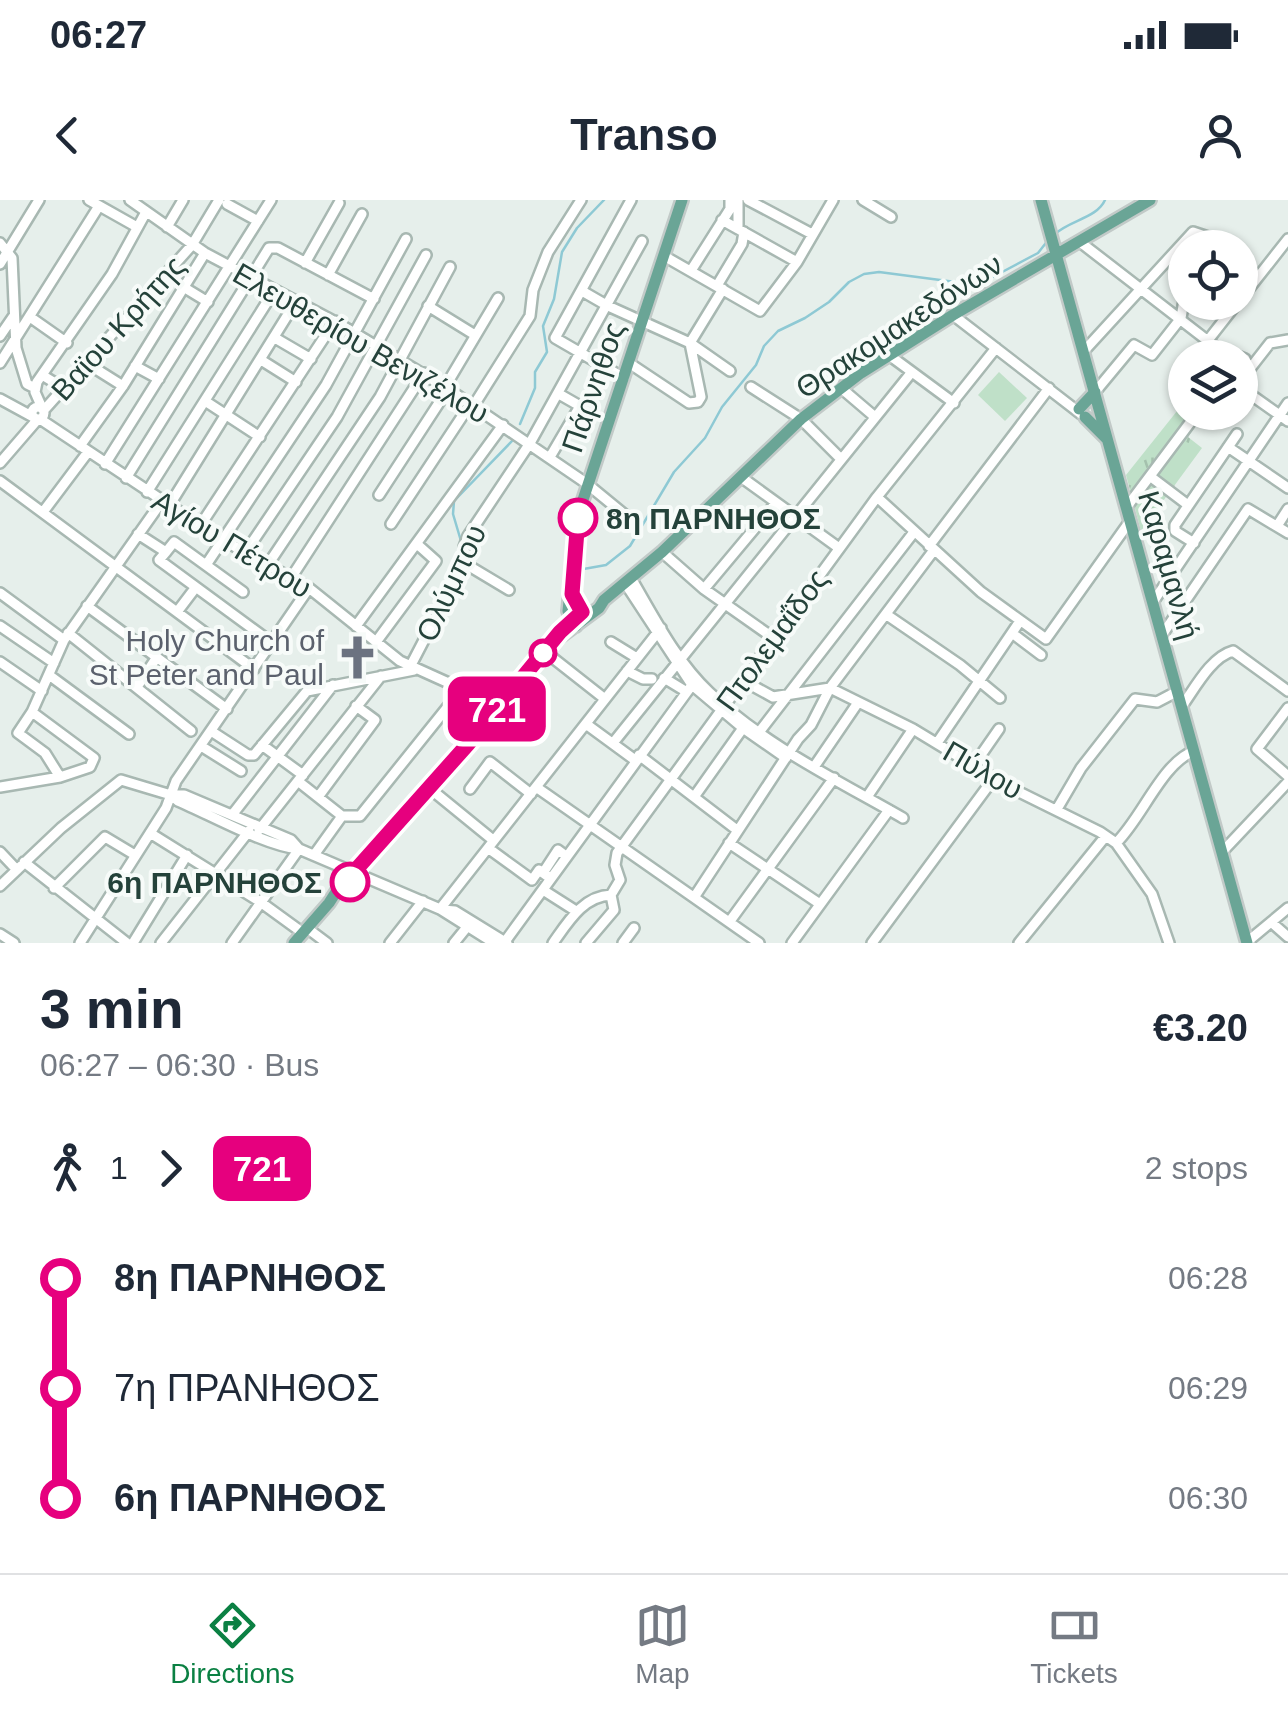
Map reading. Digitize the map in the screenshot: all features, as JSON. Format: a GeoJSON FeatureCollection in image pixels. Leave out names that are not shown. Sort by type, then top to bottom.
{"type":"FeatureCollection","features":[{"type":"Feature","properties":{"kind":"main road","name":"Πάρνηθος"},"geometry":{"type":"LineString","coordinates":[[579,619],[572,594],[578,516],[586,483],[682,200]]}},
{"type":"Feature","properties":{"kind":"main road","name":"Θρακομακεδόνων"},"geometry":{"type":"LineString","coordinates":[[579,619],[662,552],[802,419],[841,388],[953,315],[1150,200]]}},
{"type":"Feature","properties":{"kind":"main road","name":"Καραμανλή"},"geometry":{"type":"LineString","coordinates":[[1043,205],[1247,942]]}},
{"type":"Feature","properties":{"kind":"main road"},"geometry":{"type":"LineString","coordinates":[[1094,392],[1079,411],[1108,440]]}},
{"type":"Feature","properties":{"kind":"main road"},"geometry":{"type":"LineString","coordinates":[[301,935],[329,903],[344,878],[353,873],[549,646],[579,619]]}},
{"type":"Feature","properties":{"kind":"street"},"geometry":{"type":"LineString","coordinates":[[0,264],[39,200]]}},
{"type":"Feature","properties":{"kind":"street","name":"Ελευθερίου Βενιζέλου"},"geometry":{"type":"LineString","coordinates":[[130,200],[206,254],[424,373],[550,457],[636,524]]}},
{"type":"Feature","properties":{"kind":"street"},"geometry":{"type":"LineString","coordinates":[[167,227],[183,200]]}},
{"type":"Feature","properties":{"kind":"street"},"geometry":{"type":"LineString","coordinates":[[105,464],[271,200]]}},
{"type":"Feature","properties":{"kind":"street"},"geometry":{"type":"LineString","coordinates":[[392,524],[530,316],[533,290],[548,252],[582,200]]}},
{"type":"Feature","properties":{"kind":"street"},"geometry":{"type":"LineString","coordinates":[[624,378],[555,338],[632,200]]}},
{"type":"Feature","properties":{"kind":"street"},"geometry":{"type":"LineString","coordinates":[[692,269],[730,209],[730,200]]}},
{"type":"Feature","properties":{"kind":"street"},"geometry":{"type":"LineString","coordinates":[[629,363],[689,403],[702,397],[690,343],[742,244],[738,200]]}},
{"type":"Feature","properties":{"kind":"street"},"geometry":{"type":"LineString","coordinates":[[748,200],[812,234]]}},
{"type":"Feature","properties":{"kind":"street"},"geometry":{"type":"LineString","coordinates":[[664,256],[764,309],[831,203],[818,200]]}},
{"type":"Feature","properties":{"kind":"street"},"geometry":{"type":"LineString","coordinates":[[863,200],[892,218]]}},
{"type":"Feature","properties":{"kind":"street"},"geometry":{"type":"LineString","coordinates":[[1028,200],[1043,205]]}},
{"type":"Feature","properties":{"kind":"street"},"geometry":{"type":"LineString","coordinates":[[0,363],[30,318],[94,203],[137,228]]}},
{"type":"Feature","properties":{"kind":"street"},"geometry":{"type":"LineString","coordinates":[[224,203],[258,221]]}},
{"type":"Feature","properties":{"kind":"street","name":"Βαϊου Κρήτης"},"geometry":{"type":"LineString","coordinates":[[0,463],[192,245],[224,203]]}},
{"type":"Feature","properties":{"kind":"street"},"geometry":{"type":"LineString","coordinates":[[305,263],[339,203]]}},
{"type":"Feature","properties":{"kind":"street"},"geometry":{"type":"LineString","coordinates":[[35,388],[112,274],[137,228],[143,207]]}},
{"type":"Feature","properties":{"kind":"street"},"geometry":{"type":"LineString","coordinates":[[328,275],[362,214]]}},
{"type":"Feature","properties":{"kind":"street"},"geometry":{"type":"LineString","coordinates":[[722,220],[797,262]]}},
{"type":"Feature","properties":{"kind":"street"},"geometry":{"type":"LineString","coordinates":[[206,565],[310,410],[406,239]]}},
{"type":"Feature","properties":{"kind":"street"},"geometry":{"type":"LineString","coordinates":[[1258,277],[1288,240]]}},
{"type":"Feature","properties":{"kind":"street","name":"Ολύμπου"},"geometry":{"type":"LineString","coordinates":[[410,667],[464,563],[468,536],[530,444],[642,241]]}},
{"type":"Feature","properties":{"kind":"street"},"geometry":{"type":"LineString","coordinates":[[1080,242],[1168,309]]}},
{"type":"Feature","properties":{"kind":"street"},"geometry":{"type":"LineString","coordinates":[[0,244],[12,258],[18,337],[40,414]]}},
{"type":"Feature","properties":{"kind":"street"},"geometry":{"type":"LineString","coordinates":[[126,478],[271,247],[374,299]]}},
{"type":"Feature","properties":{"kind":"street"},"geometry":{"type":"LineString","coordinates":[[43,512],[206,254]]}},
{"type":"Feature","properties":{"kind":"street"},"geometry":{"type":"LineString","coordinates":[[244,553],[337,418],[426,255]]}},
{"type":"Feature","properties":{"kind":"street"},"geometry":{"type":"LineString","coordinates":[[1084,352],[1168,259]]}},
{"type":"Feature","properties":{"kind":"street"},"geometry":{"type":"LineString","coordinates":[[268,566],[380,397],[450,267]]}},
{"type":"Feature","properties":{"kind":"street"},"geometry":{"type":"LineString","coordinates":[[185,288],[208,302]]}},
{"type":"Feature","properties":{"kind":"street"},"geometry":{"type":"LineString","coordinates":[[147,492],[274,291]]}},
{"type":"Feature","properties":{"kind":"street"},"geometry":{"type":"LineString","coordinates":[[582,291],[690,343],[730,372]]}},
{"type":"Feature","properties":{"kind":"street"},"geometry":{"type":"LineString","coordinates":[[378,496],[498,298]]}},
{"type":"Feature","properties":{"kind":"street"},"geometry":{"type":"LineString","coordinates":[[60,777],[45,753],[19,731],[32,712],[66,636],[226,416],[296,303]]}},
{"type":"Feature","properties":{"kind":"street"},"geometry":{"type":"LineString","coordinates":[[428,306],[476,335]]}},
{"type":"Feature","properties":{"kind":"street"},"geometry":{"type":"LineString","coordinates":[[953,315],[1079,411],[1102,416]]}},
{"type":"Feature","properties":{"kind":"street"},"geometry":{"type":"LineString","coordinates":[[0,336],[16,316]]}},
{"type":"Feature","properties":{"kind":"street"},"geometry":{"type":"LineString","coordinates":[[30,318],[66,342]]}},
{"type":"Feature","properties":{"kind":"street"},"geometry":{"type":"LineString","coordinates":[[1094,392],[1132,346],[1150,356],[1179,320]]}},
{"type":"Feature","properties":{"kind":"street"},"geometry":{"type":"LineString","coordinates":[[1184,320],[1209,339],[1224,320]]}},
{"type":"Feature","properties":{"kind":"street"},"geometry":{"type":"LineString","coordinates":[[200,526],[335,321]]}},
{"type":"Feature","properties":{"kind":"street"},"geometry":{"type":"LineString","coordinates":[[274,338],[311,359]]}},
{"type":"Feature","properties":{"kind":"street"},"geometry":{"type":"LineString","coordinates":[[1258,356],[1270,343],[1288,340]]}},
{"type":"Feature","properties":{"kind":"street","name":"Πτολεμαΐδος"},"geometry":{"type":"LineString","coordinates":[[586,943],[614,910],[611,895],[619,885],[615,858],[669,778],[877,497],[996,348]]}},
{"type":"Feature","properties":{"kind":"street"},"geometry":{"type":"LineString","coordinates":[[888,355],[954,403]]}},
{"type":"Feature","properties":{"kind":"street"},"geometry":{"type":"LineString","coordinates":[[261,360],[296,382]]}},
{"type":"Feature","properties":{"kind":"street"},"geometry":{"type":"LineString","coordinates":[[88,364],[123,386]]}},
{"type":"Feature","properties":{"kind":"street"},"geometry":{"type":"LineString","coordinates":[[136,366],[182,389]]}},
{"type":"Feature","properties":{"kind":"street"},"geometry":{"type":"LineString","coordinates":[[613,743],[911,372]]}},
{"type":"Feature","properties":{"kind":"street"},"geometry":{"type":"LineString","coordinates":[[292,578],[424,373]]}},
{"type":"Feature","properties":{"kind":"street"},"geometry":{"type":"LineString","coordinates":[[42,374],[65,389]]}},
{"type":"Feature","properties":{"kind":"street"},"geometry":{"type":"LineString","coordinates":[[751,387],[802,419],[840,458]]}},
{"type":"Feature","properties":{"kind":"street"},"geometry":{"type":"LineString","coordinates":[[841,388],[875,417]]}},
{"type":"Feature","properties":{"kind":"street"},"geometry":{"type":"LineString","coordinates":[[695,896],[788,754],[811,726],[830,688],[1049,388]]}},
{"type":"Feature","properties":{"kind":"street"},"geometry":{"type":"LineString","coordinates":[[550,457],[580,406],[559,394]]}},
{"type":"Feature","properties":{"kind":"street","name":"Αγίου Πέτρου"},"geometry":{"type":"LineString","coordinates":[[1,400],[40,414],[69,439],[147,492],[244,553],[309,588],[410,667],[462,689],[493,714]]}},
{"type":"Feature","properties":{"kind":"street"},"geometry":{"type":"LineString","coordinates":[[205,401],[260,436]]}},
{"type":"Feature","properties":{"kind":"street"},"geometry":{"type":"LineString","coordinates":[[1258,401],[1284,418]]}},
{"type":"Feature","properties":{"kind":"street"},"geometry":{"type":"LineString","coordinates":[[1153,602],[1248,462],[1284,418],[1288,403]]}},
{"type":"Feature","properties":{"kind":"street"},"geometry":{"type":"LineString","coordinates":[[356,626],[503,425]]}},
{"type":"Feature","properties":{"kind":"street"},"geometry":{"type":"LineString","coordinates":[[1126,508],[1185,430]]}},
{"type":"Feature","properties":{"kind":"street"},"geometry":{"type":"LineString","coordinates":[[1194,543],[1174,528],[1237,434]]}},
{"type":"Feature","properties":{"kind":"street"},"geometry":{"type":"LineString","coordinates":[[1228,447],[1288,488]]}},
{"type":"Feature","properties":{"kind":"street"},"geometry":{"type":"LineString","coordinates":[[741,477],[839,548]]}},
{"type":"Feature","properties":{"kind":"street"},"geometry":{"type":"LineString","coordinates":[[1151,477],[1188,504]]}},
{"type":"Feature","properties":{"kind":"street"},"geometry":{"type":"LineString","coordinates":[[328,479],[348,492]]}},
{"type":"Feature","properties":{"kind":"street"},"geometry":{"type":"LineString","coordinates":[[0,480],[254,669]]}},
{"type":"Feature","properties":{"kind":"street"},"geometry":{"type":"LineString","coordinates":[[877,497],[981,592],[1046,639],[1130,521]]}},
{"type":"Feature","properties":{"kind":"street"},"geometry":{"type":"LineString","coordinates":[[704,589],[776,502]]}},
{"type":"Feature","properties":{"kind":"street"},"geometry":{"type":"LineString","coordinates":[[1162,635],[1245,511],[1252,509],[1288,533]]}},
{"type":"Feature","properties":{"kind":"street"},"geometry":{"type":"LineString","coordinates":[[1277,526],[1288,509]]}},
{"type":"Feature","properties":{"kind":"street"},"geometry":{"type":"LineString","coordinates":[[760,731],[914,532]]}},
{"type":"Feature","properties":{"kind":"street"},"geometry":{"type":"LineString","coordinates":[[138,534],[166,552]]}},
{"type":"Feature","properties":{"kind":"street"},"geometry":{"type":"LineString","coordinates":[[243,592],[174,542],[159,560],[272,643]]}},
{"type":"Feature","properties":{"kind":"street"},"geometry":{"type":"LineString","coordinates":[[400,672],[375,640],[436,560],[416,544]]}},
{"type":"Feature","properties":{"kind":"street"},"geometry":{"type":"LineString","coordinates":[[662,552],[704,589],[772,637]]}},
{"type":"Feature","properties":{"kind":"street"},"geometry":{"type":"LineString","coordinates":[[464,563],[510,590]]}},
{"type":"Feature","properties":{"kind":"street"},"geometry":{"type":"LineString","coordinates":[[628,580],[678,660],[743,728],[902,818]]}},
{"type":"Feature","properties":{"kind":"street"},"geometry":{"type":"LineString","coordinates":[[177,612],[196,587]]}},
{"type":"Feature","properties":{"kind":"street"},"geometry":{"type":"LineString","coordinates":[[80,943],[150,832],[176,781],[309,588]]}},
{"type":"Feature","properties":{"kind":"street"},"geometry":{"type":"LineString","coordinates":[[0,593],[66,636],[191,731]]}},
{"type":"Feature","properties":{"kind":"street"},"geometry":{"type":"LineString","coordinates":[[88,606],[227,708]]}},
{"type":"Feature","properties":{"kind":"street"},"geometry":{"type":"LineString","coordinates":[[887,615],[1000,698]]}},
{"type":"Feature","properties":{"kind":"street"},"geometry":{"type":"LineString","coordinates":[[938,744],[1020,620]]}},
{"type":"Feature","properties":{"kind":"street"},"geometry":{"type":"LineString","coordinates":[[0,626],[54,663]]}},
{"type":"Feature","properties":{"kind":"street"},"geometry":{"type":"LineString","coordinates":[[440,909],[659,631]]}},
{"type":"Feature","properties":{"kind":"street"},"geometry":{"type":"LineString","coordinates":[[1012,633],[1042,654]]}},
{"type":"Feature","properties":{"kind":"street"},"geometry":{"type":"LineString","coordinates":[[611,642],[638,658]]}},
{"type":"Feature","properties":{"kind":"street"},"geometry":{"type":"LineString","coordinates":[[549,646],[605,699]]}},
{"type":"Feature","properties":{"kind":"street"},"geometry":{"type":"LineString","coordinates":[[1182,706],[1221,656],[1233,651],[1288,691]]}},
{"type":"Feature","properties":{"kind":"street"},"geometry":{"type":"LineString","coordinates":[[136,687],[158,657]]}},
{"type":"Feature","properties":{"kind":"street"},"geometry":{"type":"LineString","coordinates":[[678,660],[690,688]]}},
{"type":"Feature","properties":{"kind":"street"},"geometry":{"type":"LineString","coordinates":[[0,662],[42,690]]}},
{"type":"Feature","properties":{"kind":"street"},"geometry":{"type":"LineString","coordinates":[[627,671],[652,679]]}},
{"type":"Feature","properties":{"kind":"street"},"geometry":{"type":"LineString","coordinates":[[211,731],[248,755],[254,754],[302,695],[400,672],[426,673]]}},
{"type":"Feature","properties":{"kind":"street"},"geometry":{"type":"LineString","coordinates":[[49,675],[129,734]]}},
{"type":"Feature","properties":{"kind":"street"},"geometry":{"type":"LineString","coordinates":[[161,943],[214,872],[301,778],[381,676]]}},
{"type":"Feature","properties":{"kind":"street"},"geometry":{"type":"LineString","coordinates":[[664,678],[690,688],[760,731],[788,754]]}},
{"type":"Feature","properties":{"kind":"street"},"geometry":{"type":"LineString","coordinates":[[742,680],[769,696],[830,688]]}},
{"type":"Feature","properties":{"kind":"street"},"geometry":{"type":"LineString","coordinates":[[232,816],[334,685]]}},
{"type":"Feature","properties":{"kind":"street"},"geometry":{"type":"LineString","coordinates":[[502,943],[543,890],[558,850],[566,856],[690,688]]}},
{"type":"Feature","properties":{"kind":"street","name":"Πύλου"},"geometry":{"type":"LineString","coordinates":[[830,688],[913,729],[994,778],[1116,843],[1152,894],[1169,943]]}},
{"type":"Feature","properties":{"kind":"street"},"geometry":{"type":"LineString","coordinates":[[262,745],[342,816],[360,816],[462,689]]}},
{"type":"Feature","properties":{"kind":"street"},"geometry":{"type":"LineString","coordinates":[[1057,809],[1081,768],[1135,699],[1157,702],[1178,692]]}},
{"type":"Feature","properties":{"kind":"street"},"geometry":{"type":"LineString","coordinates":[[814,767],[857,704]]}},
{"type":"Feature","properties":{"kind":"street"},"geometry":{"type":"LineString","coordinates":[[318,796],[375,720],[356,706]]}},
{"type":"Feature","properties":{"kind":"street"},"geometry":{"type":"LineString","coordinates":[[1222,852],[1288,779],[1257,750],[1287,711]]}},
{"type":"Feature","properties":{"kind":"street"},"geometry":{"type":"LineString","coordinates":[[0,788],[60,777],[90,767],[94,758],[32,712]]}},
{"type":"Feature","properties":{"kind":"street"},"geometry":{"type":"LineString","coordinates":[[586,724],[669,778],[737,830]]}},
{"type":"Feature","properties":{"kind":"street"},"geometry":{"type":"LineString","coordinates":[[694,797],[743,728]]}},
{"type":"Feature","properties":{"kind":"street"},"geometry":{"type":"LineString","coordinates":[[867,798],[913,729]]}},
{"type":"Feature","properties":{"kind":"street"},"geometry":{"type":"LineString","coordinates":[[974,765],[999,729]]}},
{"type":"Feature","properties":{"kind":"street"},"geometry":{"type":"LineString","coordinates":[[201,746],[241,770]]}},
{"type":"Feature","properties":{"kind":"street"},"geometry":{"type":"LineString","coordinates":[[1116,843],[1178,759],[1194,751]]}},
{"type":"Feature","properties":{"kind":"street"},"geometry":{"type":"LineString","coordinates":[[470,789],[490,762],[588,824],[759,943]]}},
{"type":"Feature","properties":{"kind":"street"},"geometry":{"type":"LineString","coordinates":[[730,921],[834,778]]}},
{"type":"Feature","properties":{"kind":"street"},"geometry":{"type":"LineString","coordinates":[[872,943],[994,778]]}},
{"type":"Feature","properties":{"kind":"street"},"geometry":{"type":"LineString","coordinates":[[0,886],[118,781],[184,795],[255,831]]}},
{"type":"Feature","properties":{"kind":"street"},"geometry":{"type":"LineString","coordinates":[[428,788],[532,880],[539,870],[546,875]]}},
{"type":"Feature","properties":{"kind":"street"},"geometry":{"type":"LineString","coordinates":[[171,795],[255,831],[291,840],[299,849],[440,909],[502,943]]}},
{"type":"Feature","properties":{"kind":"street"},"geometry":{"type":"LineString","coordinates":[[792,943],[889,810]]}},
{"type":"Feature","properties":{"kind":"street"},"geometry":{"type":"LineString","coordinates":[[314,855],[342,816]]}},
{"type":"Feature","properties":{"kind":"street"},"geometry":{"type":"LineString","coordinates":[[150,832],[259,901],[301,935],[327,943]]}},
{"type":"Feature","properties":{"kind":"street"},"geometry":{"type":"LineString","coordinates":[[54,888],[105,837],[135,855]]}},
{"type":"Feature","properties":{"kind":"street"},"geometry":{"type":"LineString","coordinates":[[1019,943],[1105,837]]}},
{"type":"Feature","properties":{"kind":"street"},"geometry":{"type":"LineString","coordinates":[[729,843],[820,904]]}},
{"type":"Feature","properties":{"kind":"street"},"geometry":{"type":"LineString","coordinates":[[232,943],[299,849]]}},
{"type":"Feature","properties":{"kind":"street"},"geometry":{"type":"LineString","coordinates":[[0,852],[130,943],[187,856]]}},
{"type":"Feature","properties":{"kind":"street"},"geometry":{"type":"LineString","coordinates":[[543,890],[576,911]]}},
{"type":"Feature","properties":{"kind":"street"},"geometry":{"type":"LineString","coordinates":[[553,943],[576,911],[598,897],[611,895]]}},
{"type":"Feature","properties":{"kind":"street"},"geometry":{"type":"LineString","coordinates":[[390,943],[423,902]]}},
{"type":"Feature","properties":{"kind":"street"},"geometry":{"type":"LineString","coordinates":[[1247,942],[1288,908]]}},
{"type":"Feature","properties":{"kind":"street"},"geometry":{"type":"LineString","coordinates":[[440,909],[455,911],[502,943]]}},
{"type":"Feature","properties":{"kind":"street"},"geometry":{"type":"LineString","coordinates":[[1271,922],[1288,937]]}},
{"type":"Feature","properties":{"kind":"street"},"geometry":{"type":"LineString","coordinates":[[454,943],[467,927]]}},
{"type":"Feature","properties":{"kind":"street"},"geometry":{"type":"LineString","coordinates":[[623,943],[634,928]]}},
{"type":"Feature","properties":{"kind":"street"},"geometry":{"type":"LineString","coordinates":[[0,934],[14,943]]}},
{"type":"Feature","properties":{"kind":"green space"},"geometry":{"type":"Polygon","coordinates":[[[999,372],[1027,398],[1005,421],[978,395],[999,372]]]}},
{"type":"Feature","properties":{"kind":"green space"},"geometry":{"type":"Polygon","coordinates":[[[1168,422],[1168,430],[1193,430],[1188,437],[1202,448],[1141,531],[1126,475],[1168,422]]]}},
{"type":"Feature","properties":{"kind":"waterway"},"geometry":{"type":"LineString","coordinates":[[520,424],[535,388],[535,372],[547,352],[543,326],[554,299],[562,252],[577,228],[604,200]]}},
{"type":"Feature","properties":{"kind":"waterway"},"geometry":{"type":"LineString","coordinates":[[1055,234],[1096,211],[1105,200]]}},
{"type":"Feature","properties":{"kind":"waterway"},"geometry":{"type":"LineString","coordinates":[[578,570],[606,565],[630,546],[674,472],[705,438],[722,407],[778,331],[805,318],[864,274],[879,272],[963,283],[987,280],[1038,253],[1049,239]]}},
{"type":"Feature","properties":{"kind":"waterway"},"geometry":{"type":"LineString","coordinates":[[461,541],[453,514],[454,501],[513,440]]}},
{"type":"Feature","properties":{"kind":"bus line","name":"721"},"geometry":{"type":"LineString","coordinates":[[350,882],[353,873],[468,744],[544,650],[582,612],[572,594],[578,518]]}},
{"type":"Feature","properties":{"kind":"place","name":"8η ΠΑΡΝΗΘΟΣ"},"geometry":{"type":"Point","coordinates":[578,518]}},
{"type":"Feature","properties":{"kind":"place","name":"Holy Church of St Peter and Paul"},"geometry":{"type":"Point","coordinates":[357,657]}},
{"type":"Feature","properties":{"kind":"place","name":"6η ΠΑΡΝΗΘΟΣ"},"geometry":{"type":"Point","coordinates":[350,882]}}]}
